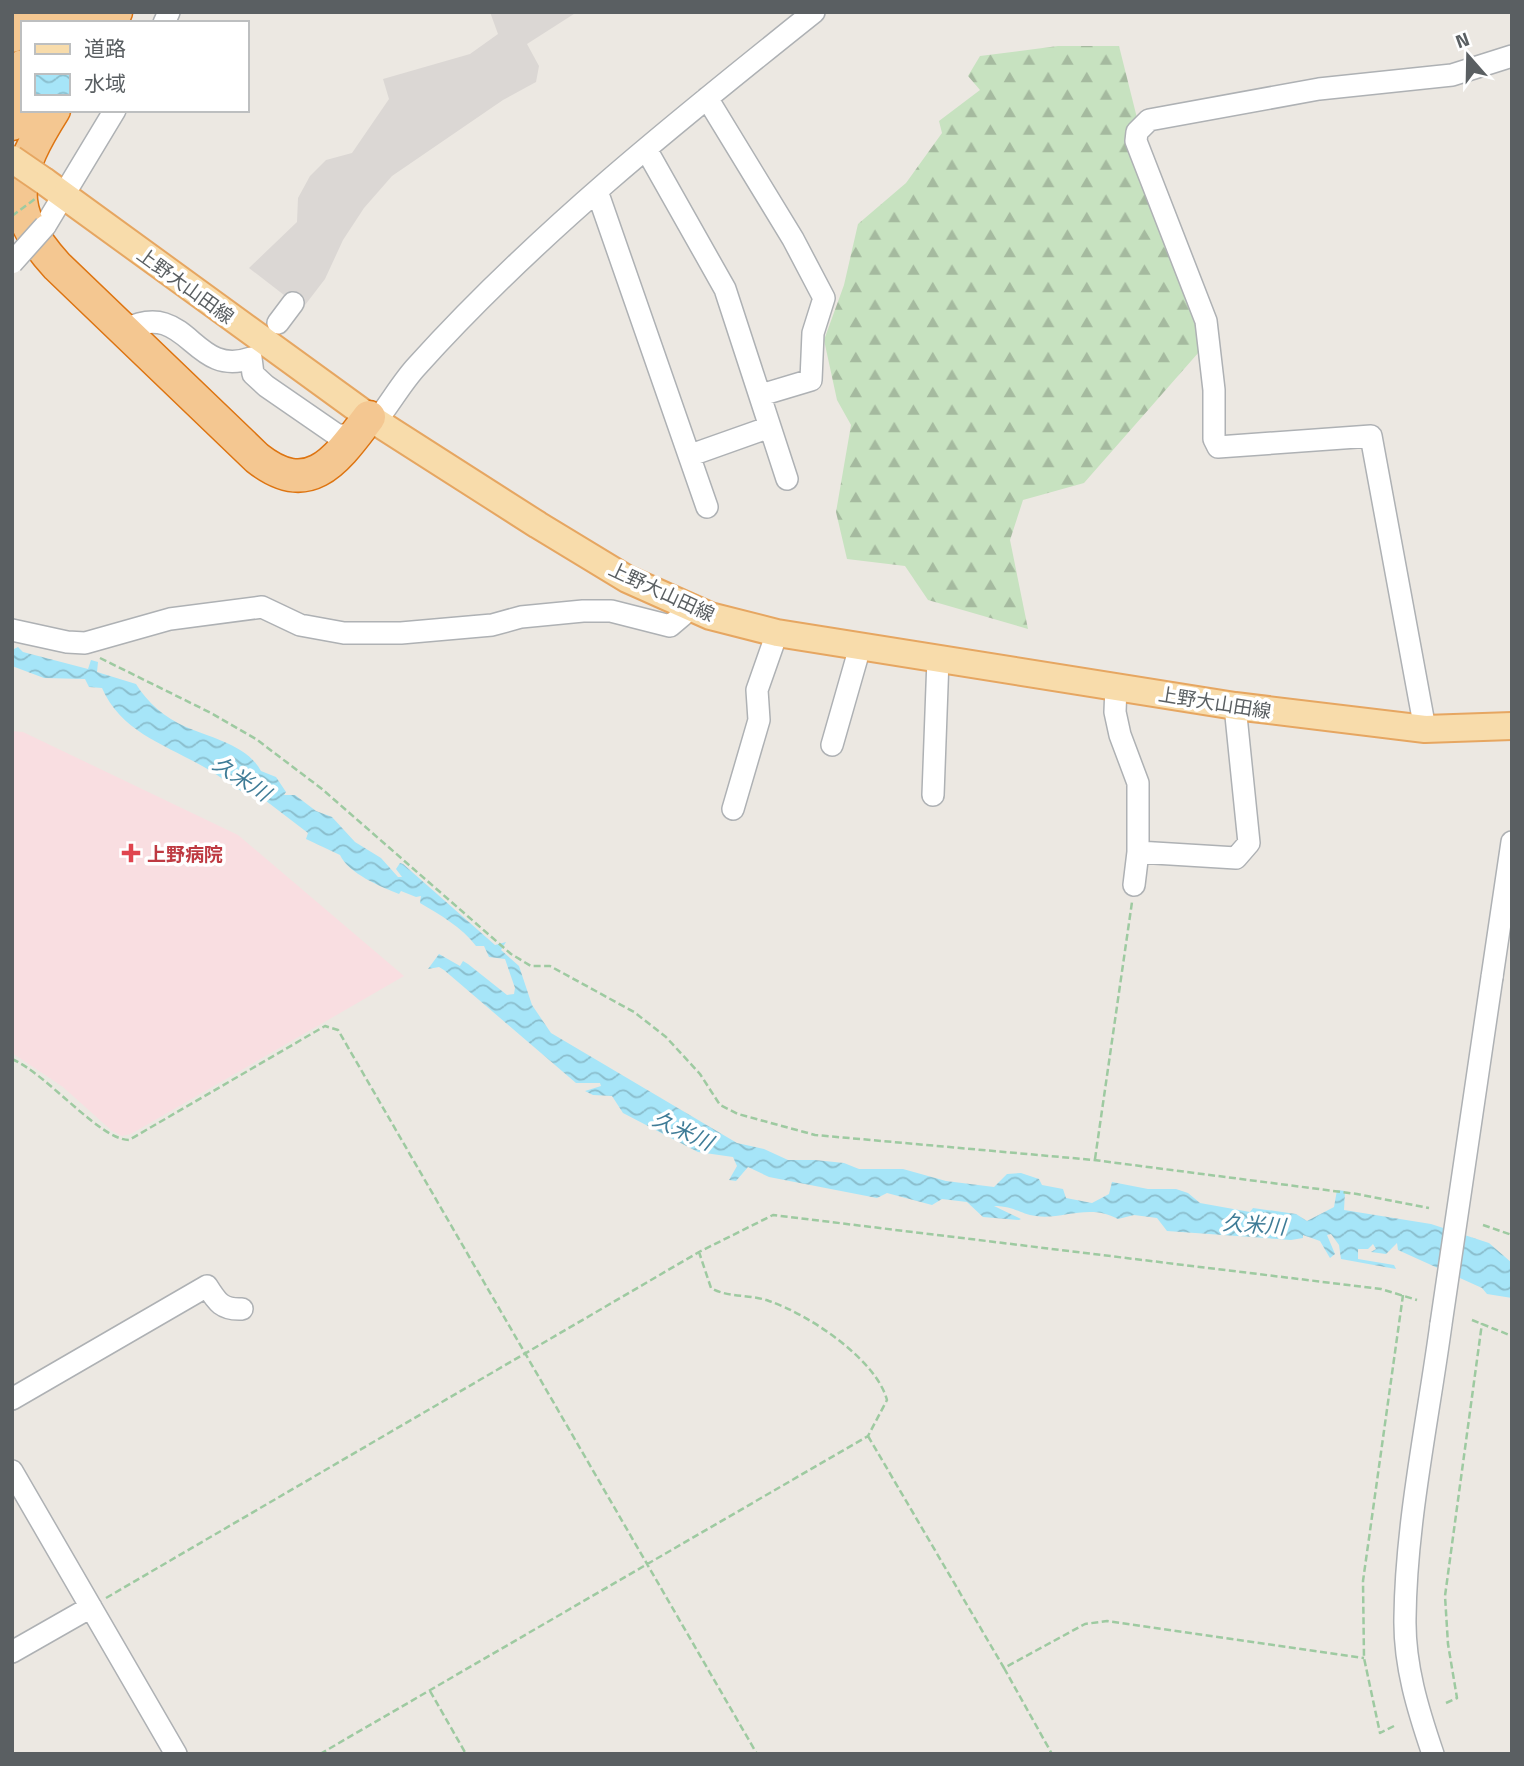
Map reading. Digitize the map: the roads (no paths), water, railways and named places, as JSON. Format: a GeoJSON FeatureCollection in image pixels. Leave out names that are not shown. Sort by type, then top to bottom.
{"type":"FeatureCollection","features":[{"type":"Feature","properties":{"kind":"highway"},"geometry":{"type":"LineString","coordinates":[[53,112],[33,178],[20,197],[29,227],[42,249],[57,266],[257,458],[282,474],[300,477],[321,469],[367,425]]}},
{"type":"Feature","properties":{"kind":"highway"},"geometry":{"type":"LineString","coordinates":[[12,253],[48,276],[239,460],[279,492],[298,495],[331,483],[358,454],[367,425]]}},
{"type":"Feature","properties":{"kind":"main road","name":"上野大山田線"},"geometry":{"type":"LineString","coordinates":[[33,178],[367,425],[627,579],[710,616],[777,634],[1235,706],[1425,729],[1512,726]]}},
{"type":"Feature","properties":{"kind":"street"},"geometry":{"type":"LineString","coordinates":[[124,330],[151,320],[165,323],[206,355],[235,361],[251,358],[253,374],[266,386],[337,435],[367,425],[414,369],[465,315],[597,191],[814,12]]}},
{"type":"Feature","properties":{"kind":"street"},"geometry":{"type":"LineString","coordinates":[[1425,729],[1371,436],[1218,447],[1214,439],[1214,390],[1206,321],[1136,141],[1137,132],[1149,120],[1319,89],[1452,75],[1512,56]]}},
{"type":"Feature","properties":{"kind":"street"},"geometry":{"type":"LineString","coordinates":[[707,98],[793,239],[824,298],[813,333],[811,380],[761,395]]}},
{"type":"Feature","properties":{"kind":"street"},"geometry":{"type":"LineString","coordinates":[[12,263],[45,226],[33,178],[113,112]]}},
{"type":"Feature","properties":{"kind":"street"},"geometry":{"type":"LineString","coordinates":[[646,149],[725,289],[788,479]]}},
{"type":"Feature","properties":{"kind":"street"},"geometry":{"type":"LineString","coordinates":[[597,191],[707,507]]}},
{"type":"Feature","properties":{"kind":"street"},"geometry":{"type":"LineString","coordinates":[[278,323],[293,303]]}},
{"type":"Feature","properties":{"kind":"street"},"geometry":{"type":"LineString","coordinates":[[691,455],[770,427]]}},
{"type":"Feature","properties":{"kind":"street"},"geometry":{"type":"LineString","coordinates":[[12,629],[67,642],[97,640],[192,615],[262,607],[300,625],[344,633],[492,625],[521,617],[583,611],[611,611],[670,626],[683,615],[687,606]]}},
{"type":"Feature","properties":{"kind":"street"},"geometry":{"type":"LineString","coordinates":[[733,809],[759,720],[757,690],[777,634]]}},
{"type":"Feature","properties":{"kind":"street"},"geometry":{"type":"LineString","coordinates":[[832,745],[860,647]]}},
{"type":"Feature","properties":{"kind":"street"},"geometry":{"type":"LineString","coordinates":[[933,795],[938,659]]}},
{"type":"Feature","properties":{"kind":"street"},"geometry":{"type":"LineString","coordinates":[[1116,686],[1115,712],[1120,735],[1138,783],[1138,852],[1133,885]]}},
{"type":"Feature","properties":{"kind":"street"},"geometry":{"type":"LineString","coordinates":[[1138,852],[1236,858],[1249,843],[1235,706]]}},
{"type":"Feature","properties":{"kind":"street"},"geometry":{"type":"LineString","coordinates":[[1433,1754],[1416,1706],[1405,1619],[1411,1541],[1512,842]]}},
{"type":"Feature","properties":{"kind":"street"},"geometry":{"type":"LineString","coordinates":[[12,1399],[207,1286],[218,1304],[229,1310],[242,1308]]}},
{"type":"Feature","properties":{"kind":"street"},"geometry":{"type":"LineString","coordinates":[[12,1471],[176,1754]]}},
{"type":"Feature","properties":{"kind":"street"},"geometry":{"type":"LineString","coordinates":[[12,1652],[91,1607]]}},
{"type":"Feature","properties":{"kind":"water","name":"久米川"},"geometry":{"type":"Polygon","coordinates":[[[18,647],[23,652],[88,669],[91,660],[98,662],[97,672],[136,684],[151,703],[171,719],[228,743],[247,755],[261,771],[276,777],[286,792],[284,795],[295,795],[316,811],[332,817],[355,842],[381,858],[398,877],[402,877],[396,869],[400,863],[403,864],[495,945],[506,942],[501,950],[519,966],[532,1005],[551,1033],[737,1143],[764,1149],[788,1160],[844,1163],[859,1169],[903,1169],[946,1181],[994,1187],[1007,1174],[1021,1173],[1039,1179],[1042,1185],[1063,1189],[1066,1198],[1092,1203],[1109,1194],[1112,1182],[1148,1189],[1176,1189],[1188,1193],[1200,1203],[1250,1212],[1253,1208],[1296,1214],[1307,1221],[1334,1207],[1337,1190],[1345,1191],[1344,1210],[1431,1224],[1489,1243],[1512,1263],[1512,1298],[1487,1294],[1482,1288],[1398,1250],[1397,1243],[1386,1254],[1371,1252],[1376,1249],[1373,1244],[1368,1249],[1358,1249],[1358,1259],[1394,1265],[1396,1269],[1341,1259],[1339,1245],[1331,1234],[1327,1235],[1335,1254],[1330,1258],[1320,1241],[1303,1235],[1303,1238],[1291,1240],[1167,1231],[1157,1218],[1134,1215],[1118,1219],[1097,1212],[1046,1217],[1001,1206],[994,1206],[1021,1219],[983,1217],[967,1202],[942,1199],[932,1205],[887,1193],[877,1198],[769,1177],[748,1167],[736,1181],[729,1180],[737,1166],[733,1157],[698,1152],[623,1113],[612,1096],[593,1095],[585,1091],[601,1086],[600,1083],[576,1083],[444,970],[439,967],[428,969],[439,954],[460,966],[463,961],[507,995],[514,994],[515,988],[505,959],[489,957],[484,946],[476,946],[457,927],[420,903],[421,896],[416,897],[401,891],[399,894],[366,879],[350,868],[340,855],[306,839],[308,833],[249,788],[241,791],[209,770],[146,736],[121,716],[102,688],[89,687],[85,679],[44,678],[12,666],[12,650],[18,647]]]}},
{"type":"Feature","properties":{"kind":"place","name":"上野病院"},"geometry":{"type":"Point","coordinates":[131,853]}}]}
